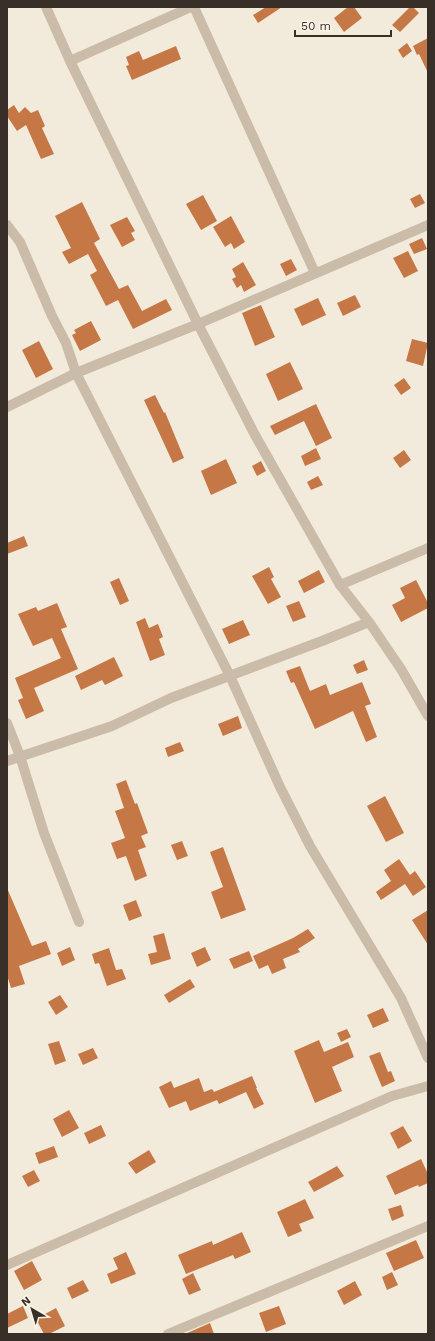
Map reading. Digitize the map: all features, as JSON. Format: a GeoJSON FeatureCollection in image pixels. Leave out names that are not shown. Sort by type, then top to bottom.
{"type":"FeatureCollection","features":[{"type":"Feature","properties":{"kind":"street"},"geometry":{"type":"LineString","coordinates":[[46,7],[70,61],[198,324],[255,435],[340,585],[369,622],[401,669],[428,716]]}},
{"type":"Feature","properties":{"kind":"street"},"geometry":{"type":"LineString","coordinates":[[70,61],[191,7]]}},
{"type":"Feature","properties":{"kind":"street"},"geometry":{"type":"LineString","coordinates":[[194,7],[315,273]]}},
{"type":"Feature","properties":{"kind":"street"},"geometry":{"type":"LineString","coordinates":[[7,225],[20,242],[66,343],[76,373],[230,676],[280,787],[307,839],[401,998],[428,1058]]}},
{"type":"Feature","properties":{"kind":"street"},"geometry":{"type":"LineString","coordinates":[[7,407],[76,373],[198,324],[428,225]]}},
{"type":"Feature","properties":{"kind":"street"},"geometry":{"type":"LineString","coordinates":[[340,585],[428,548]]}},
{"type":"Feature","properties":{"kind":"street"},"geometry":{"type":"LineString","coordinates":[[7,761],[112,726],[171,698],[369,622]]}},
{"type":"Feature","properties":{"kind":"street"},"geometry":{"type":"LineString","coordinates":[[7,723],[20,756],[44,833],[80,922]]}},
{"type":"Feature","properties":{"kind":"street"},"geometry":{"type":"LineString","coordinates":[[7,1265],[392,1096],[428,1086]]}},
{"type":"Feature","properties":{"kind":"street"},"geometry":{"type":"LineString","coordinates":[[168,1334],[428,1226]]}},
{"type":"Feature","properties":{"kind":"building"},"geometry":{"type":"Polygon","coordinates":[[[266,7],[282,7],[258,23],[253,15],[266,7]]]}},
{"type":"Feature","properties":{"kind":"building"},"geometry":{"type":"Polygon","coordinates":[[[348,7],[354,7],[362,18],[344,32],[334,18],[348,7]]]}},
{"type":"Feature","properties":{"kind":"building"},"geometry":{"type":"Polygon","coordinates":[[[410,7],[413,7],[419,13],[400,32],[392,25],[410,7]]]}},
{"type":"Feature","properties":{"kind":"building"},"geometry":{"type":"Polygon","coordinates":[[[428,38],[428,73],[419,54],[417,55],[413,46],[428,38]]]}},
{"type":"Feature","properties":{"kind":"building"},"geometry":{"type":"Polygon","coordinates":[[[407,43],[412,51],[403,58],[398,50],[407,43]]]}},
{"type":"Feature","properties":{"kind":"building"},"geometry":{"type":"Polygon","coordinates":[[[176,46],[181,59],[132,80],[126,66],[129,65],[126,57],[139,51],[143,60],[176,46]]]}},
{"type":"Feature","properties":{"kind":"building"},"geometry":{"type":"Polygon","coordinates":[[[14,105],[19,113],[25,107],[31,113],[38,110],[45,126],[42,128],[54,154],[41,159],[26,125],[17,131],[7,116],[7,110],[14,105]]]}},
{"type":"Feature","properties":{"kind":"building"},"geometry":{"type":"Polygon","coordinates":[[[420,194],[425,203],[415,208],[410,199],[420,194]]]}},
{"type":"Feature","properties":{"kind":"building"},"geometry":{"type":"Polygon","coordinates":[[[203,195],[217,221],[201,230],[186,204],[203,195]]]}},
{"type":"Feature","properties":{"kind":"building"},"geometry":{"type":"Polygon","coordinates":[[[82,202],[100,239],[94,243],[119,289],[128,285],[142,311],[166,299],[172,310],[133,329],[118,300],[106,306],[90,275],[97,271],[88,254],[69,264],[62,252],[71,248],[55,216],[82,202]]]}},
{"type":"Feature","properties":{"kind":"building"},"geometry":{"type":"Polygon","coordinates":[[[231,216],[245,242],[234,249],[231,243],[225,247],[213,227],[231,216]]]}},
{"type":"Feature","properties":{"kind":"building"},"geometry":{"type":"Polygon","coordinates":[[[127,217],[135,231],[131,233],[135,240],[122,247],[110,225],[127,217]]]}},
{"type":"Feature","properties":{"kind":"building"},"geometry":{"type":"Polygon","coordinates":[[[422,238],[427,249],[414,254],[409,244],[422,238]]]}},
{"type":"Feature","properties":{"kind":"building"},"geometry":{"type":"Polygon","coordinates":[[[408,251],[418,271],[404,278],[393,258],[408,251]]]}},
{"type":"Feature","properties":{"kind":"building"},"geometry":{"type":"Polygon","coordinates":[[[291,259],[297,270],[286,276],[280,264],[291,259]]]}},
{"type":"Feature","properties":{"kind":"building"},"geometry":{"type":"Polygon","coordinates":[[[243,262],[256,285],[244,292],[241,285],[237,288],[232,279],[236,277],[232,269],[243,262]]]}},
{"type":"Feature","properties":{"kind":"building"},"geometry":{"type":"Polygon","coordinates":[[[355,295],[361,307],[343,316],[337,303],[355,295]]]}},
{"type":"Feature","properties":{"kind":"building"},"geometry":{"type":"Polygon","coordinates":[[[318,298],[326,315],[302,326],[294,309],[318,298]]]}},
{"type":"Feature","properties":{"kind":"building"},"geometry":{"type":"Polygon","coordinates":[[[261,305],[275,337],[255,346],[242,313],[261,305]]]}},
{"type":"Feature","properties":{"kind":"building"},"geometry":{"type":"Polygon","coordinates":[[[91,321],[101,340],[80,351],[72,335],[76,333],[74,330],[91,321]]]}},
{"type":"Feature","properties":{"kind":"building"},"geometry":{"type":"Polygon","coordinates":[[[412,339],[428,343],[423,366],[406,361],[412,339]]]}},
{"type":"Feature","properties":{"kind":"building"},"geometry":{"type":"Polygon","coordinates":[[[39,341],[53,369],[36,378],[22,350],[39,341]]]}},
{"type":"Feature","properties":{"kind":"building"},"geometry":{"type":"Polygon","coordinates":[[[290,362],[303,389],[278,401],[266,374],[290,362]]]}},
{"type":"Feature","properties":{"kind":"building"},"geometry":{"type":"Polygon","coordinates":[[[404,378],[411,388],[401,395],[394,385],[404,378]]]}},
{"type":"Feature","properties":{"kind":"building"},"geometry":{"type":"Polygon","coordinates":[[[155,395],[164,413],[165,412],[184,458],[173,463],[144,400],[155,395]]]}},
{"type":"Feature","properties":{"kind":"building"},"geometry":{"type":"Polygon","coordinates":[[[316,404],[332,438],[316,446],[304,421],[275,435],[270,426],[316,404]]]}},
{"type":"Feature","properties":{"kind":"building"},"geometry":{"type":"Polygon","coordinates":[[[316,448],[321,459],[305,466],[301,456],[316,448]]]}},
{"type":"Feature","properties":{"kind":"building"},"geometry":{"type":"Polygon","coordinates":[[[404,450],[411,460],[400,468],[393,458],[404,450]]]}},
{"type":"Feature","properties":{"kind":"building"},"geometry":{"type":"Polygon","coordinates":[[[226,459],[237,483],[211,495],[201,471],[226,459]]]}},
{"type":"Feature","properties":{"kind":"building"},"geometry":{"type":"Polygon","coordinates":[[[261,461],[266,471],[257,476],[252,466],[261,461]]]}},
{"type":"Feature","properties":{"kind":"building"},"geometry":{"type":"Polygon","coordinates":[[[318,476],[323,485],[311,490],[307,482],[318,476]]]}},
{"type":"Feature","properties":{"kind":"building"},"geometry":{"type":"Polygon","coordinates":[[[24,536],[28,546],[7,554],[7,543],[24,536]]]}},
{"type":"Feature","properties":{"kind":"building"},"geometry":{"type":"Polygon","coordinates":[[[269,567],[274,577],[271,579],[281,597],[268,604],[252,576],[269,567]]]}},
{"type":"Feature","properties":{"kind":"building"},"geometry":{"type":"Polygon","coordinates":[[[319,570],[325,582],[304,593],[298,581],[319,570]]]}},
{"type":"Feature","properties":{"kind":"building"},"geometry":{"type":"Polygon","coordinates":[[[119,578],[129,601],[120,605],[110,582],[119,578]]]}},
{"type":"Feature","properties":{"kind":"building"},"geometry":{"type":"Polygon","coordinates":[[[416,580],[428,603],[428,608],[401,622],[392,605],[405,598],[400,588],[416,580]]]}},
{"type":"Feature","properties":{"kind":"building"},"geometry":{"type":"Polygon","coordinates":[[[299,601],[306,617],[293,622],[286,606],[299,601]]]}},
{"type":"Feature","properties":{"kind":"building"},"geometry":{"type":"Polygon","coordinates":[[[57,603],[67,627],[61,629],[78,669],[34,688],[44,711],[26,719],[18,700],[23,698],[15,678],[61,658],[52,638],[33,646],[18,614],[36,607],[38,611],[57,603]]]}},
{"type":"Feature","properties":{"kind":"building"},"geometry":{"type":"Polygon","coordinates":[[[145,618],[149,628],[158,624],[163,637],[159,639],[165,655],[150,661],[136,622],[145,618]]]}},
{"type":"Feature","properties":{"kind":"building"},"geometry":{"type":"Polygon","coordinates":[[[243,620],[250,635],[229,644],[222,629],[243,620]]]}},
{"type":"Feature","properties":{"kind":"building"},"geometry":{"type":"Polygon","coordinates":[[[114,657],[123,676],[105,685],[102,680],[81,690],[75,676],[114,657]]]}},
{"type":"Feature","properties":{"kind":"building"},"geometry":{"type":"Polygon","coordinates":[[[364,660],[368,670],[357,674],[353,665],[364,660]]]}},
{"type":"Feature","properties":{"kind":"building"},"geometry":{"type":"Polygon","coordinates":[[[300,666],[310,691],[326,684],[330,695],[362,682],[371,704],[365,706],[377,737],[366,742],[353,711],[315,729],[294,682],[291,683],[286,671],[300,666]]]}},
{"type":"Feature","properties":{"kind":"building"},"geometry":{"type":"Polygon","coordinates":[[[238,716],[242,728],[223,736],[218,724],[238,716]]]}},
{"type":"Feature","properties":{"kind":"building"},"geometry":{"type":"Polygon","coordinates":[[[180,742],[184,751],[168,757],[165,748],[180,742]]]}},
{"type":"Feature","properties":{"kind":"building"},"geometry":{"type":"Polygon","coordinates":[[[126,780],[135,804],[137,803],[148,833],[141,836],[146,847],[138,850],[147,876],[135,881],[126,856],[117,859],[111,843],[125,838],[115,811],[124,808],[116,784],[126,780]]]}},
{"type":"Feature","properties":{"kind":"building"},"geometry":{"type":"Polygon","coordinates":[[[385,796],[404,833],[386,842],[367,806],[385,796]]]}},
{"type":"Feature","properties":{"kind":"building"},"geometry":{"type":"Polygon","coordinates":[[[182,841],[188,856],[177,860],[171,845],[182,841]]]}},
{"type":"Feature","properties":{"kind":"building"},"geometry":{"type":"Polygon","coordinates":[[[223,847],[246,910],[221,919],[211,892],[223,887],[210,852],[223,847]]]}},
{"type":"Feature","properties":{"kind":"building"},"geometry":{"type":"Polygon","coordinates":[[[399,859],[410,875],[415,871],[426,887],[413,896],[405,884],[381,900],[376,892],[391,881],[384,870],[399,859]]]}},
{"type":"Feature","properties":{"kind":"building"},"geometry":{"type":"Polygon","coordinates":[[[7,888],[32,946],[46,941],[51,954],[19,966],[25,984],[11,988],[7,975],[7,888]]]}},
{"type":"Feature","properties":{"kind":"building"},"geometry":{"type":"Polygon","coordinates":[[[136,900],[142,916],[129,921],[123,905],[136,900]]]}},
{"type":"Feature","properties":{"kind":"building"},"geometry":{"type":"Polygon","coordinates":[[[428,910],[428,945],[412,920],[428,910]]]}},
{"type":"Feature","properties":{"kind":"building"},"geometry":{"type":"Polygon","coordinates":[[[308,929],[315,938],[298,949],[300,952],[283,959],[286,968],[272,974],[268,965],[259,969],[253,956],[293,938],[308,929]]]}},
{"type":"Feature","properties":{"kind":"building"},"geometry":{"type":"Polygon","coordinates":[[[164,933],[171,959],[151,965],[148,954],[157,952],[153,936],[164,933]]]}},
{"type":"Feature","properties":{"kind":"building"},"geometry":{"type":"Polygon","coordinates":[[[70,947],[75,960],[62,966],[57,953],[70,947]]]}},
{"type":"Feature","properties":{"kind":"building"},"geometry":{"type":"Polygon","coordinates":[[[205,947],[211,960],[197,967],[191,953],[205,947]]]}},
{"type":"Feature","properties":{"kind":"building"},"geometry":{"type":"Polygon","coordinates":[[[109,948],[116,970],[122,969],[126,979],[107,986],[99,963],[95,964],[92,954],[109,948]]]}},
{"type":"Feature","properties":{"kind":"building"},"geometry":{"type":"Polygon","coordinates":[[[249,951],[253,961],[234,969],[229,959],[249,951]]]}},
{"type":"Feature","properties":{"kind":"building"},"geometry":{"type":"Polygon","coordinates":[[[190,979],[195,987],[169,1003],[164,995],[190,979]]]}},
{"type":"Feature","properties":{"kind":"building"},"geometry":{"type":"Polygon","coordinates":[[[60,995],[68,1007],[56,1015],[48,1002],[60,995]]]}},
{"type":"Feature","properties":{"kind":"building"},"geometry":{"type":"Polygon","coordinates":[[[383,1008],[389,1021],[373,1028],[367,1015],[383,1008]]]}},
{"type":"Feature","properties":{"kind":"building"},"geometry":{"type":"Polygon","coordinates":[[[347,1029],[351,1037],[341,1042],[337,1033],[347,1029]]]}},
{"type":"Feature","properties":{"kind":"building"},"geometry":{"type":"Polygon","coordinates":[[[319,1040],[324,1052],[348,1042],[354,1057],[332,1067],[342,1091],[315,1103],[294,1051],[319,1040]]]}},
{"type":"Feature","properties":{"kind":"building"},"geometry":{"type":"Polygon","coordinates":[[[59,1041],[66,1061],[55,1065],[48,1044],[59,1041]]]}},
{"type":"Feature","properties":{"kind":"building"},"geometry":{"type":"Polygon","coordinates":[[[93,1048],[98,1058],[83,1065],[78,1054],[93,1048]]]}},
{"type":"Feature","properties":{"kind":"building"},"geometry":{"type":"Polygon","coordinates":[[[380,1052],[388,1072],[391,1071],[395,1081],[382,1087],[369,1056],[380,1052]]]}},
{"type":"Feature","properties":{"kind":"building"},"geometry":{"type":"Polygon","coordinates":[[[252,1076],[264,1104],[254,1109],[246,1092],[219,1104],[217,1100],[190,1111],[186,1101],[169,1108],[159,1087],[171,1081],[174,1088],[199,1078],[204,1092],[212,1089],[214,1092],[252,1076]]]}},
{"type":"Feature","properties":{"kind":"building"},"geometry":{"type":"Polygon","coordinates":[[[69,1110],[79,1128],[62,1137],[53,1119],[69,1110]]]}},
{"type":"Feature","properties":{"kind":"building"},"geometry":{"type":"Polygon","coordinates":[[[101,1125],[106,1136],[89,1144],[84,1133],[101,1125]]]}},
{"type":"Feature","properties":{"kind":"building"},"geometry":{"type":"Polygon","coordinates":[[[403,1126],[412,1141],[398,1149],[390,1133],[403,1126]]]}},
{"type":"Feature","properties":{"kind":"building"},"geometry":{"type":"Polygon","coordinates":[[[54,1146],[58,1157],[39,1164],[35,1153],[54,1146]]]}},
{"type":"Feature","properties":{"kind":"building"},"geometry":{"type":"Polygon","coordinates":[[[149,1150],[156,1162],[136,1174],[128,1163],[149,1150]]]}},
{"type":"Feature","properties":{"kind":"building"},"geometry":{"type":"Polygon","coordinates":[[[421,1159],[428,1174],[428,1183],[419,1187],[418,1185],[395,1195],[386,1176],[421,1159]]]}},
{"type":"Feature","properties":{"kind":"building"},"geometry":{"type":"Polygon","coordinates":[[[337,1166],[344,1176],[314,1192],[308,1182],[337,1166]]]}},
{"type":"Feature","properties":{"kind":"building"},"geometry":{"type":"Polygon","coordinates":[[[34,1170],[40,1181],[28,1187],[22,1176],[34,1170]]]}},
{"type":"Feature","properties":{"kind":"building"},"geometry":{"type":"Polygon","coordinates":[[[305,1199],[314,1218],[299,1224],[302,1231],[288,1237],[277,1212],[305,1199]]]}},
{"type":"Feature","properties":{"kind":"building"},"geometry":{"type":"Polygon","coordinates":[[[401,1205],[404,1216],[392,1221],[388,1209],[401,1205]]]}},
{"type":"Feature","properties":{"kind":"building"},"geometry":{"type":"Polygon","coordinates":[[[242,1232],[251,1252],[235,1259],[233,1255],[186,1274],[178,1255],[212,1241],[213,1245],[242,1232]]]}},
{"type":"Feature","properties":{"kind":"building"},"geometry":{"type":"Polygon","coordinates":[[[416,1240],[424,1258],[394,1271],[386,1253],[416,1240]]]}},
{"type":"Feature","properties":{"kind":"building"},"geometry":{"type":"Polygon","coordinates":[[[126,1252],[136,1274],[111,1284],[107,1274],[118,1269],[113,1258],[126,1252]]]}},
{"type":"Feature","properties":{"kind":"building"},"geometry":{"type":"Polygon","coordinates":[[[32,1261],[42,1280],[24,1290],[14,1271],[32,1261]]]}},
{"type":"Feature","properties":{"kind":"building"},"geometry":{"type":"Polygon","coordinates":[[[392,1272],[398,1285],[387,1290],[382,1277],[392,1272]]]}},
{"type":"Feature","properties":{"kind":"building"},"geometry":{"type":"Polygon","coordinates":[[[193,1273],[201,1290],[189,1295],[182,1279],[193,1273]]]}},
{"type":"Feature","properties":{"kind":"building"},"geometry":{"type":"Polygon","coordinates":[[[83,1280],[89,1291],[72,1299],[67,1288],[83,1280]]]}},
{"type":"Feature","properties":{"kind":"building"},"geometry":{"type":"Polygon","coordinates":[[[355,1281],[362,1295],[344,1305],[337,1291],[355,1281]]]}},
{"type":"Feature","properties":{"kind":"building"},"geometry":{"type":"Polygon","coordinates":[[[23,1306],[28,1318],[7,1328],[7,1314],[23,1306]]]}},
{"type":"Feature","properties":{"kind":"building"},"geometry":{"type":"Polygon","coordinates":[[[279,1306],[286,1324],[266,1332],[259,1313],[279,1306]]]}},
{"type":"Feature","properties":{"kind":"building"},"geometry":{"type":"Polygon","coordinates":[[[56,1308],[65,1326],[49,1334],[44,1334],[36,1319],[56,1308]]]}},
{"type":"Feature","properties":{"kind":"building"},"geometry":{"type":"Polygon","coordinates":[[[210,1323],[214,1334],[185,1334],[210,1323]]]}}]}
